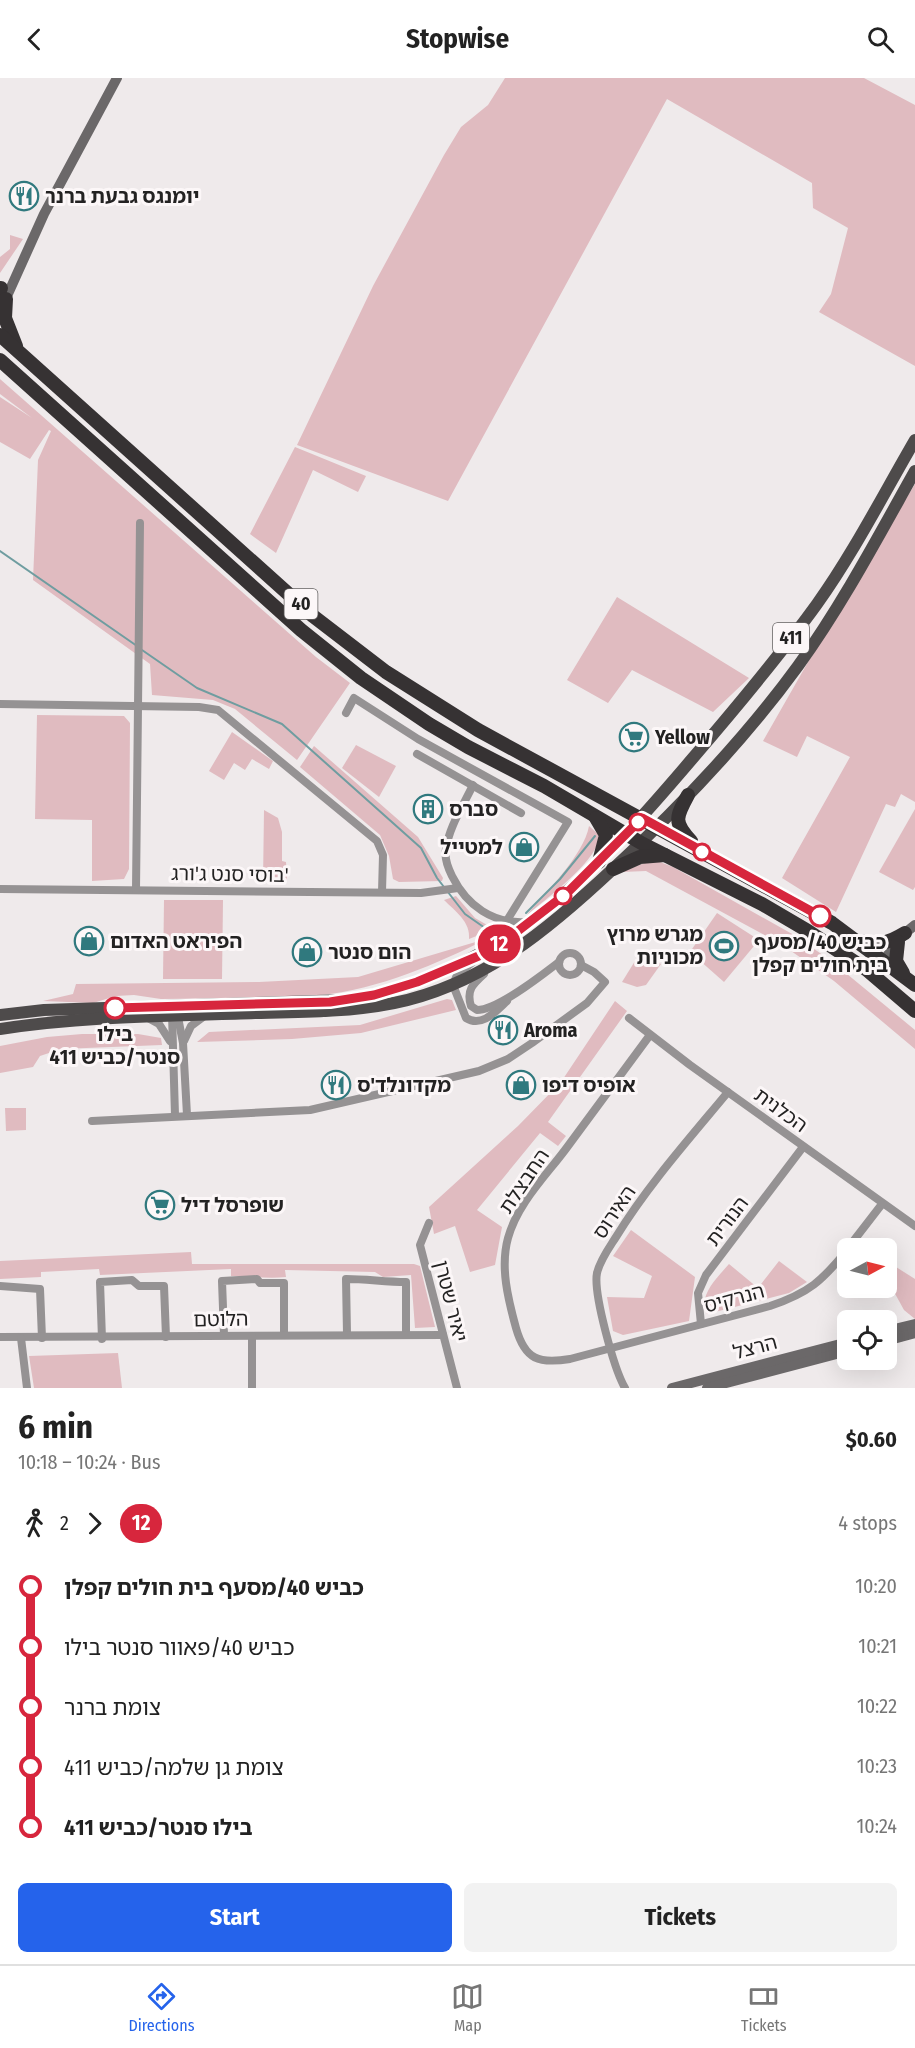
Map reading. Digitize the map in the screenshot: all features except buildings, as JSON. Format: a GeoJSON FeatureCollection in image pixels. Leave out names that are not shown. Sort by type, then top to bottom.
{"type":"FeatureCollection","features":[{"type":"Feature","properties":{"kind":"highway"},"geometry":{"type":"LineString","coordinates":[[1,295],[7,325],[14,342],[25,357]]}},
{"type":"Feature","properties":{"kind":"highway","name":"40"},"geometry":{"type":"LineString","coordinates":[[0,334],[313,616],[373,663],[447,713],[809,909],[856,939],[912,983]]}},
{"type":"Feature","properties":{"kind":"highway","name":"40"},"geometry":{"type":"LineString","coordinates":[[0,360],[301,630],[361,678],[429,724],[643,844],[783,916],[841,951],[915,1011]]}},
{"type":"Feature","properties":{"kind":"highway"},"geometry":{"type":"LineString","coordinates":[[0,366],[14,372]]}},
{"type":"Feature","properties":{"kind":"highway"},"geometry":{"type":"LineString","coordinates":[[688,795],[680,809],[678,822],[680,829],[700,851]]}},
{"type":"Feature","properties":{"kind":"highway"},"geometry":{"type":"LineString","coordinates":[[590,813],[600,823],[606,835],[599,862]]}},
{"type":"Feature","properties":{"kind":"highway"},"geometry":{"type":"LineString","coordinates":[[613,869],[640,856],[668,855]]}},
{"type":"Feature","properties":{"kind":"highway"},"geometry":{"type":"LineString","coordinates":[[856,939],[879,944],[906,933]]}},
{"type":"Feature","properties":{"kind":"highway"},"geometry":{"type":"LineString","coordinates":[[906,933],[896,961],[912,983]]}},
{"type":"Feature","properties":{"kind":"main road","name":"411"},"geometry":{"type":"LineString","coordinates":[[0,1029],[56,1022],[144,1017],[175,1012],[360,998],[409,985],[481,955],[531,922],[567,893],[599,862],[642,818],[754,686],[817,603],[851,552],[915,440]]}},
{"type":"Feature","properties":{"kind":"main road","name":"411"},"geometry":{"type":"LineString","coordinates":[[0,1015],[44,1010],[175,1012],[207,1015],[358,1008],[404,1000],[453,985],[494,964],[543,932],[643,844],[736,745],[799,664],[849,586],[915,471]]}},
{"type":"Feature","properties":{"kind":"street"},"geometry":{"type":"LineString","coordinates":[[1,295],[119,78]]}},
{"type":"Feature","properties":{"kind":"street"},"geometry":{"type":"LineString","coordinates":[[136,890],[140,523]]}},
{"type":"Feature","properties":{"kind":"street"},"geometry":{"type":"LineString","coordinates":[[346,713],[354,698],[418,739],[568,822],[506,922]]}},
{"type":"Feature","properties":{"kind":"street"},"geometry":{"type":"LineString","coordinates":[[0,704],[199,707],[218,710],[227,715],[377,841],[383,855],[382,892]]}},
{"type":"Feature","properties":{"kind":"street"},"geometry":{"type":"LineString","coordinates":[[417,754],[521,813]]}},
{"type":"Feature","properties":{"kind":"street"},"geometry":{"type":"LineString","coordinates":[[472,785],[452,827],[446,849],[447,864],[457,888],[476,908],[506,922],[531,922]]}},
{"type":"Feature","properties":{"kind":"street","name":"בוסי סנט ג'ורג'"},"geometry":{"type":"LineString","coordinates":[[0,889],[436,892],[457,888]]}},
{"type":"Feature","properties":{"kind":"street"},"geometry":{"type":"LineString","coordinates":[[873,975],[883,959],[906,933]]}},
{"type":"Feature","properties":{"kind":"street"},"geometry":{"type":"LineString","coordinates":[[92,1121],[324,1108],[493,1066],[508,1059],[579,1009],[605,982],[594,972],[581,965],[577,956],[570,953],[563,955],[559,962],[515,993],[481,1010],[471,1006],[468,992],[471,985],[494,964]]}},
{"type":"Feature","properties":{"kind":"street"},"geometry":{"type":"LineString","coordinates":[[481,955],[457,975],[453,985],[463,1014],[476,1022],[495,1012],[515,993]]}},
{"type":"Feature","properties":{"kind":"street"},"geometry":{"type":"LineString","coordinates":[[559,962],[562,972]]}},
{"type":"Feature","properties":{"kind":"street"},"geometry":{"type":"LineString","coordinates":[[540,976],[562,972],[572,975],[578,972],[581,965]]}},
{"type":"Feature","properties":{"kind":"street"},"geometry":{"type":"LineString","coordinates":[[175,1012],[171,1042],[175,1115]]}},
{"type":"Feature","properties":{"kind":"street"},"geometry":{"type":"LineString","coordinates":[[175,1012],[183,1043],[187,1115]]}},
{"type":"Feature","properties":{"kind":"street"},"geometry":{"type":"LineString","coordinates":[[183,1043],[191,1026],[207,1015]]}},
{"type":"Feature","properties":{"kind":"street"},"geometry":{"type":"LineString","coordinates":[[144,1017],[159,1024],[171,1042]]}},
{"type":"Feature","properties":{"kind":"street","name":"הכלנית"},"geometry":{"type":"LineString","coordinates":[[629,1018],[803,1147],[915,1226]]}},
{"type":"Feature","properties":{"kind":"street","name":"החבצלת"},"geometry":{"type":"LineString","coordinates":[[610,1347],[560,1360],[542,1361],[533,1357],[519,1338],[511,1312],[506,1284],[505,1254],[512,1226],[530,1195],[650,1035]]}},
{"type":"Feature","properties":{"kind":"street","name":"האירוס"},"geometry":{"type":"LineString","coordinates":[[625,1388],[610,1347],[597,1275],[604,1255],[665,1168],[728,1092]]}},
{"type":"Feature","properties":{"kind":"street","name":"הנורית"},"geometry":{"type":"LineString","coordinates":[[701,1324],[698,1293],[706,1275],[803,1147]]}},
{"type":"Feature","properties":{"kind":"street","name":"הנרקיס"},"geometry":{"type":"LineString","coordinates":[[856,1238],[882,1204]]}},
{"type":"Feature","properties":{"kind":"street","name":"יאיר שטרן"},"geometry":{"type":"LineString","coordinates":[[429,1223],[420,1245],[457,1388]]}},
{"type":"Feature","properties":{"kind":"street","name":"הנרקיס"},"geometry":{"type":"LineString","coordinates":[[610,1347],[797,1297],[819,1283],[837,1261]]}},
{"type":"Feature","properties":{"kind":"street"},"geometry":{"type":"LineString","coordinates":[[224,1335],[222,1281],[257,1279],[260,1283],[284,1283],[284,1334]]}},
{"type":"Feature","properties":{"kind":"street"},"geometry":{"type":"LineString","coordinates":[[347,1334],[346,1279],[373,1279],[380,1282],[406,1282],[406,1335]]}},
{"type":"Feature","properties":{"kind":"street"},"geometry":{"type":"LineString","coordinates":[[102,1339],[100,1282],[132,1280],[139,1286],[164,1286],[166,1336]]}},
{"type":"Feature","properties":{"kind":"street"},"geometry":{"type":"LineString","coordinates":[[0,1286],[40,1289],[42,1338]]}},
{"type":"Feature","properties":{"kind":"street"},"geometry":{"type":"LineString","coordinates":[[897,1328],[915,1324]]}},
{"type":"Feature","properties":{"kind":"street"},"geometry":{"type":"LineString","coordinates":[[897,1338],[915,1333]]}},
{"type":"Feature","properties":{"kind":"street","name":"הלוטם"},"geometry":{"type":"LineString","coordinates":[[0,1337],[102,1339],[284,1334],[443,1335]]}},
{"type":"Feature","properties":{"kind":"street"},"geometry":{"type":"LineString","coordinates":[[252,1336],[252,1388]]}},
{"type":"Feature","properties":{"kind":"street"},"geometry":{"type":"LineString","coordinates":[[21,1338],[23,1373],[27,1388]]}},
{"type":"Feature","properties":{"kind":"street","name":"הרצל"},"geometry":{"type":"LineString","coordinates":[[672,1388],[837,1345]]}},
{"type":"Feature","properties":{"kind":"street","name":"הרצל"},"geometry":{"type":"LineString","coordinates":[[707,1388],[837,1354]]}},
{"type":"Feature","properties":{"kind":"street","name":"האירוס"},"geometry":{"type":"LineString","coordinates":[[618,1388],[619,1373]]}},
{"type":"Feature","properties":{"kind":"shaded area"},"geometry":{"type":"Polygon","coordinates":[[[505,78],[864,78],[915,105],[915,366],[819,312],[831,294],[848,228],[813,208],[812,183],[667,99],[448,501],[297,445],[373,286],[444,155],[461,127],[488,105],[505,78]]]}},
{"type":"Feature","properties":{"kind":"shaded area"},"geometry":{"type":"Polygon","coordinates":[[[10,235],[23,239],[0,273],[0,257],[10,249],[10,235]]]}},
{"type":"Feature","properties":{"kind":"shaded area"},"geometry":{"type":"Polygon","coordinates":[[[0,379],[316,657],[350,683],[297,760],[235,709],[213,700],[152,695],[150,664],[33,580],[38,460],[51,431],[49,430],[30,459],[0,442],[0,397],[32,418],[0,394],[0,379]]]}},
{"type":"Feature","properties":{"kind":"shaded area"},"geometry":{"type":"Polygon","coordinates":[[[295,447],[366,476],[358,492],[313,470],[276,553],[250,534],[295,447]]]}},
{"type":"Feature","properties":{"kind":"shaded area"},"geometry":{"type":"Polygon","coordinates":[[[915,484],[915,802],[901,794],[895,807],[886,804],[836,912],[782,878],[850,757],[807,736],[797,757],[763,741],[824,634],[915,484]]]}},
{"type":"Feature","properties":{"kind":"shaded area"},"geometry":{"type":"Polygon","coordinates":[[[617,597],[749,678],[713,712],[632,670],[608,703],[567,680],[617,597]]]}},
{"type":"Feature","properties":{"kind":"shaded area"},"geometry":{"type":"Polygon","coordinates":[[[37,715],[124,716],[130,723],[129,869],[124,879],[92,881],[92,820],[35,819],[37,715]]]}},
{"type":"Feature","properties":{"kind":"shaded area"},"geometry":{"type":"Polygon","coordinates":[[[232,732],[273,761],[269,769],[252,759],[245,770],[234,763],[224,780],[209,771],[232,732]]]}},
{"type":"Feature","properties":{"kind":"shaded area"},"geometry":{"type":"Polygon","coordinates":[[[356,745],[396,766],[379,797],[342,768],[356,745]]]}},
{"type":"Feature","properties":{"kind":"shaded area"},"geometry":{"type":"Polygon","coordinates":[[[314,746],[418,837],[443,878],[442,881],[399,882],[393,879],[389,856],[380,835],[300,767],[314,746]]]}},
{"type":"Feature","properties":{"kind":"shaded area"},"geometry":{"type":"Polygon","coordinates":[[[915,809],[915,887],[913,890],[879,872],[915,809]]]}},
{"type":"Feature","properties":{"kind":"shaded area"},"geometry":{"type":"Polygon","coordinates":[[[264,810],[278,818],[282,832],[282,861],[286,862],[287,881],[263,882],[264,810]]]}},
{"type":"Feature","properties":{"kind":"shaded area"},"geometry":{"type":"Polygon","coordinates":[[[589,826],[598,834],[598,843],[592,854],[571,878],[526,916],[572,861],[586,837],[589,826]]]}},
{"type":"Feature","properties":{"kind":"shaded area"},"geometry":{"type":"Polygon","coordinates":[[[647,862],[660,862],[673,867],[794,935],[830,960],[915,1030],[915,1049],[834,981],[781,944],[646,871],[622,872],[647,862]]]}},
{"type":"Feature","properties":{"kind":"shaded area"},"geometry":{"type":"Polygon","coordinates":[[[456,896],[475,918],[494,929],[469,939],[465,922],[444,900],[456,896]]]}},
{"type":"Feature","properties":{"kind":"shaded area"},"geometry":{"type":"Polygon","coordinates":[[[164,900],[223,900],[222,979],[163,979],[164,900]]]}},
{"type":"Feature","properties":{"kind":"shaded area","name":"מגרש מרוץ מכוניות"},"geometry":{"type":"Polygon","coordinates":[[[717,913],[759,940],[724,982],[690,952],[717,913]]]}},
{"type":"Feature","properties":{"kind":"shaded area"},"geometry":{"type":"Polygon","coordinates":[[[489,938],[407,974],[343,992],[281,998],[161,999],[134,995],[116,996],[93,1003],[43,1001],[73,994],[76,984],[259,982],[358,977],[489,938]]]}},
{"type":"Feature","properties":{"kind":"shaded area"},"geometry":{"type":"Polygon","coordinates":[[[640,953],[661,964],[646,985],[637,987],[622,982],[640,953]]]}},
{"type":"Feature","properties":{"kind":"shaded area"},"geometry":{"type":"Polygon","coordinates":[[[447,999],[452,1000],[456,1010],[361,1033],[292,1039],[197,1042],[209,1032],[360,1025],[447,999]]]}},
{"type":"Feature","properties":{"kind":"shaded area"},"geometry":{"type":"Polygon","coordinates":[[[615,1001],[627,1011],[548,1122],[566,1136],[558,1146],[540,1133],[477,1210],[502,1227],[495,1265],[470,1272],[455,1226],[434,1234],[429,1207],[518,1126],[561,1082],[615,1001]]]}},
{"type":"Feature","properties":{"kind":"shaded area"},"geometry":{"type":"Polygon","coordinates":[[[82,1034],[138,1034],[161,1038],[162,1045],[61,1049],[40,1056],[33,1067],[0,1073],[0,1046],[47,1037],[82,1034]]]}},
{"type":"Feature","properties":{"kind":"shaded area"},"geometry":{"type":"Polygon","coordinates":[[[5,1108],[26,1108],[26,1130],[6,1131],[5,1108]]]}},
{"type":"Feature","properties":{"kind":"shaded area"},"geometry":{"type":"Polygon","coordinates":[[[631,1230],[695,1277],[689,1321],[623,1335],[613,1331],[607,1297],[644,1298],[652,1276],[613,1256],[631,1230]]]}},
{"type":"Feature","properties":{"kind":"shaded area"},"geometry":{"type":"Polygon","coordinates":[[[191,1252],[192,1264],[414,1264],[420,1266],[435,1327],[415,1328],[411,1275],[383,1277],[375,1272],[285,1270],[286,1277],[265,1278],[231,1276],[231,1269],[100,1275],[99,1269],[41,1272],[41,1277],[0,1279],[0,1261],[191,1252]]]}},
{"type":"Feature","properties":{"kind":"shaded area"},"geometry":{"type":"Polygon","coordinates":[[[779,1261],[807,1282],[789,1293],[707,1314],[705,1300],[710,1287],[729,1264],[758,1288],[779,1261]]]}},
{"type":"Feature","properties":{"kind":"shaded area"},"geometry":{"type":"Polygon","coordinates":[[[897,1268],[915,1279],[915,1319],[904,1310],[897,1297],[897,1268]]]}},
{"type":"Feature","properties":{"kind":"shaded area"},"geometry":{"type":"Polygon","coordinates":[[[118,1353],[122,1388],[34,1388],[29,1356],[118,1353]]]}},
{"type":"Feature","properties":{"kind":"waterway"},"geometry":{"type":"LineString","coordinates":[[0,551],[137,646]]}},
{"type":"Feature","properties":{"kind":"waterway"},"geometry":{"type":"LineString","coordinates":[[142,650],[197,688],[282,724],[421,848],[437,878],[465,914],[485,928]]}},
{"type":"Feature","properties":{"kind":"waterway"},"geometry":{"type":"LineString","coordinates":[[526,913],[560,879],[595,836]]}},
{"type":"Feature","properties":{"kind":"bus line","name":"12"},"geometry":{"type":"LineString","coordinates":[[115,1008],[330,1002],[388,992],[417,982],[481,955],[514,934],[567,893],[642,818],[820,916]]}},
{"type":"Feature","properties":{"kind":"place","name":"יומנגס גבעת ברנר"},"geometry":{"type":"Point","coordinates":[24,196]}},
{"type":"Feature","properties":{"kind":"place","name":"Yellow"},"geometry":{"type":"Point","coordinates":[634,737]}},
{"type":"Feature","properties":{"kind":"place","name":"סברס"},"geometry":{"type":"Point","coordinates":[428,809]}},
{"type":"Feature","properties":{"kind":"place","name":"למטייל"},"geometry":{"type":"Point","coordinates":[524,847]}},
{"type":"Feature","properties":{"kind":"place","name":"כביש 40/מסעף בית חולים קפלן"},"geometry":{"type":"Point","coordinates":[820,916]}},
{"type":"Feature","properties":{"kind":"place","name":"הפיראט האדום"},"geometry":{"type":"Point","coordinates":[89,941]}},
{"type":"Feature","properties":{"kind":"place","name":"מגרש מרוץ מכוניות"},"geometry":{"type":"Point","coordinates":[724,946]}},
{"type":"Feature","properties":{"kind":"place","name":"הום סנטר"},"geometry":{"type":"Point","coordinates":[307,952]}},
{"type":"Feature","properties":{"kind":"place","name":"בילו סנטר/כביש 411"},"geometry":{"type":"Point","coordinates":[115,1008]}},
{"type":"Feature","properties":{"kind":"place","name":"Aroma"},"geometry":{"type":"Point","coordinates":[503,1030]}},
{"type":"Feature","properties":{"kind":"place","name":"מקדונלד'ס"},"geometry":{"type":"Point","coordinates":[336,1085]}},
{"type":"Feature","properties":{"kind":"place","name":"אופיס דיפו"},"geometry":{"type":"Point","coordinates":[521,1085]}},
{"type":"Feature","properties":{"kind":"place","name":"שופרסל דיל"},"geometry":{"type":"Point","coordinates":[160,1205]}}]}
